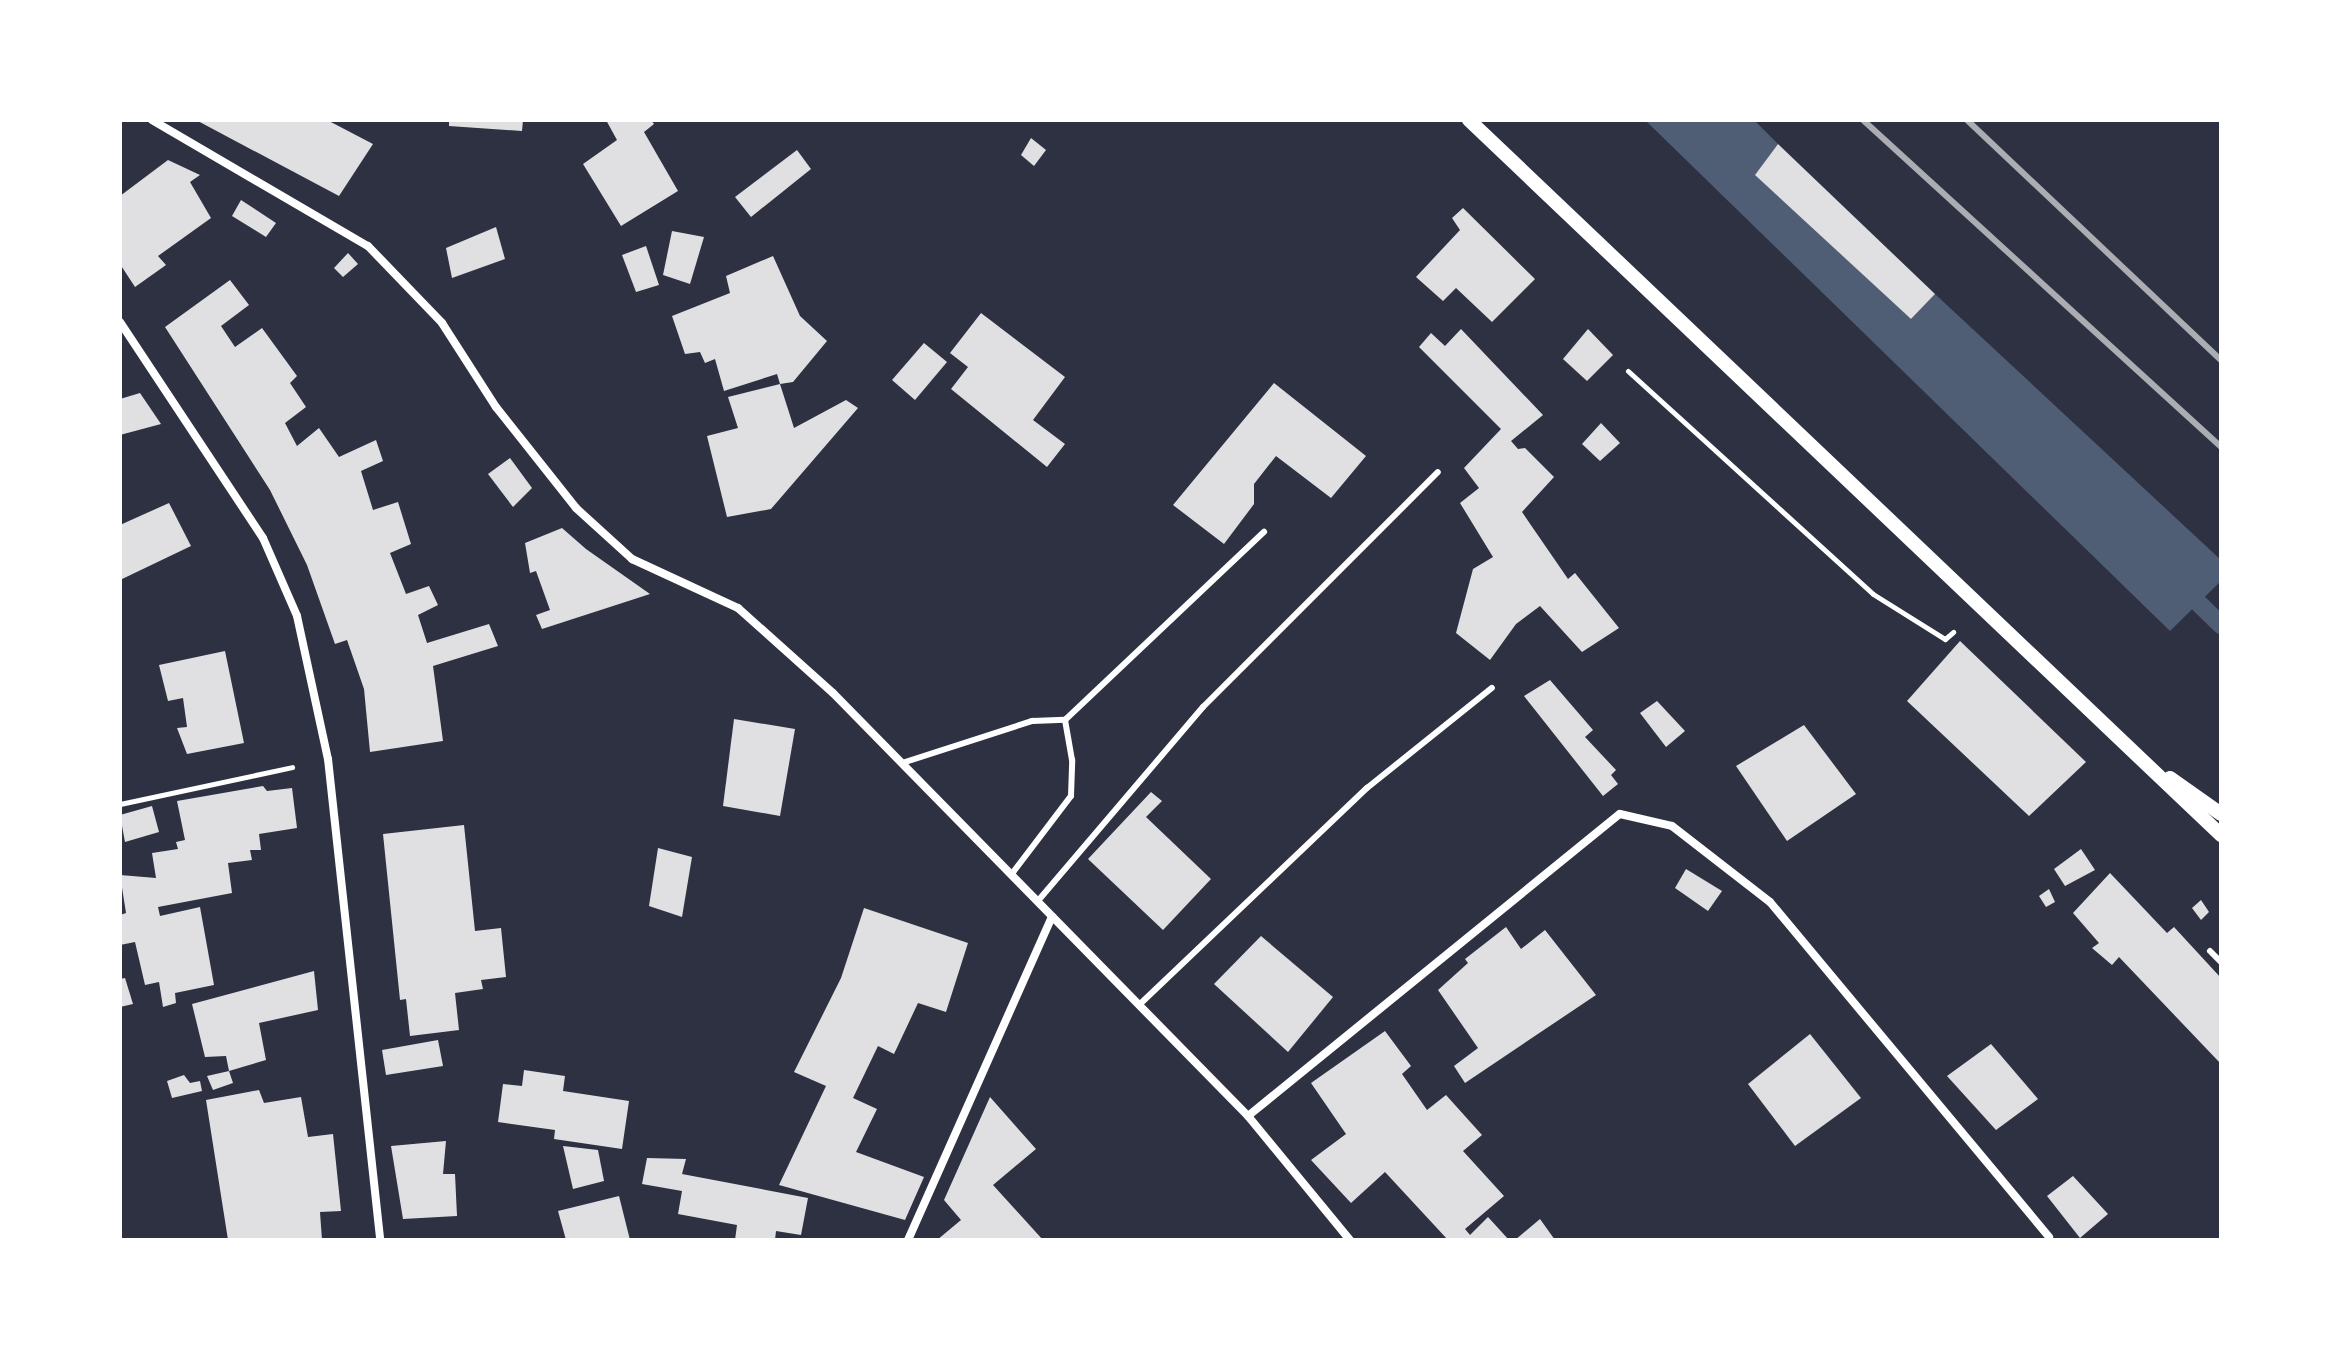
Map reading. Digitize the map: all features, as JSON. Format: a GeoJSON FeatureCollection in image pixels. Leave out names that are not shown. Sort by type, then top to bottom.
{"type":"FeatureCollection","features":[{"type":"Feature","properties":{"kind":"street"},"geometry":{"type":"LineString","coordinates":[[152,120],[368,246],[442,323],[496,407],[576,508],[632,559],[738,608],[902,763],[1248,1116],[1350,1240]]}},
{"type":"Feature","properties":{"kind":"street"},"geometry":{"type":"LineString","coordinates":[[1469,120],[2111,735],[2221,835]]}},
{"type":"Feature","properties":{"kind":"street"},"geometry":{"type":"LineString","coordinates":[[120,322],[263,538],[297,616],[328,759],[380,1240]]}},
{"type":"Feature","properties":{"kind":"street"},"geometry":{"type":"LineString","coordinates":[[2111,735],[2221,814]]}},
{"type":"Feature","properties":{"kind":"street"},"geometry":{"type":"LineString","coordinates":[[1248,1116],[1620,814],[1672,826],[1770,902],[2049,1237]]}},
{"type":"Feature","properties":{"kind":"street"},"geometry":{"type":"LineString","coordinates":[[908,1240],[1052,917]]}},
{"type":"Feature","properties":{"kind":"lane"},"geometry":{"type":"LineString","coordinates":[[1037,902],[1203,707],[1438,472]]}},
{"type":"Feature","properties":{"kind":"lane"},"geometry":{"type":"LineString","coordinates":[[902,763],[1032,721],[1065,720],[1264,532]]}},
{"type":"Feature","properties":{"kind":"lane"},"geometry":{"type":"LineString","coordinates":[[1139,1005],[1367,788],[1492,688]]}},
{"type":"Feature","properties":{"kind":"lane"},"geometry":{"type":"LineString","coordinates":[[1011,875],[1071,796],[1072,760],[1065,720]]}},
{"type":"Feature","properties":{"kind":"lane"},"geometry":{"type":"LineString","coordinates":[[2210,951],[2221,962]]}},
{"type":"Feature","properties":{"kind":"path"},"geometry":{"type":"LineString","coordinates":[[1628,371],[1873,594],[1945,639],[1978,605]]}},
{"type":"Feature","properties":{"kind":"path"},"geometry":{"type":"LineString","coordinates":[[120,804],[328,759]]}},
{"type":"Feature","properties":{"kind":"water"},"geometry":{"type":"Polygon","coordinates":[[[1645,120],[1754,120],[1778,144],[1756,174],[1911,319],[1935,294],[2221,560],[2221,581],[2170,631],[1645,120]]]}},
{"type":"Feature","properties":{"kind":"building"},"geometry":{"type":"Polygon","coordinates":[[[196,120],[327,120],[373,144],[339,196],[196,120]]]}},
{"type":"Feature","properties":{"kind":"building"},"geometry":{"type":"Polygon","coordinates":[[[449,120],[523,120],[522,131],[449,126],[449,120]]]}},
{"type":"Feature","properties":{"kind":"building"},"geometry":{"type":"Polygon","coordinates":[[[606,120],[651,120],[654,124],[644,132],[678,191],[621,226],[583,164],[617,140],[606,120]]]}},
{"type":"Feature","properties":{"kind":"building"},"geometry":{"type":"Polygon","coordinates":[[[1031,138],[1046,150],[1034,166],[1021,155],[1031,138]]]}},
{"type":"Feature","properties":{"kind":"building"},"geometry":{"type":"Polygon","coordinates":[[[1778,144],[1935,294],[1911,319],[1755,175],[1778,144]]]}},
{"type":"Feature","properties":{"kind":"building"},"geometry":{"type":"Polygon","coordinates":[[[797,150],[811,169],[751,217],[735,197],[797,150]]]}},
{"type":"Feature","properties":{"kind":"building"},"geometry":{"type":"Polygon","coordinates":[[[168,160],[200,175],[190,182],[211,218],[158,256],[166,265],[135,287],[120,264],[120,196],[168,160]]]}},
{"type":"Feature","properties":{"kind":"building"},"geometry":{"type":"Polygon","coordinates":[[[241,200],[276,223],[266,237],[232,216],[241,200]]]}},
{"type":"Feature","properties":{"kind":"building"},"geometry":{"type":"Polygon","coordinates":[[[1463,208],[1535,279],[1492,322],[1456,288],[1443,301],[1416,277],[1460,230],[1452,218],[1463,208]]]}},
{"type":"Feature","properties":{"kind":"building"},"geometry":{"type":"Polygon","coordinates":[[[496,227],[505,259],[452,278],[446,248],[496,227]]]}},
{"type":"Feature","properties":{"kind":"building"},"geometry":{"type":"Polygon","coordinates":[[[672,231],[704,237],[690,284],[663,275],[672,231]]]}},
{"type":"Feature","properties":{"kind":"building"},"geometry":{"type":"Polygon","coordinates":[[[646,246],[659,285],[636,292],[622,255],[646,246]]]}},
{"type":"Feature","properties":{"kind":"building"},"geometry":{"type":"Polygon","coordinates":[[[348,253],[358,264],[343,277],[334,268],[348,253]]]}},
{"type":"Feature","properties":{"kind":"building"},"geometry":{"type":"Polygon","coordinates":[[[773,256],[800,316],[827,341],[793,382],[780,384],[777,374],[724,391],[715,359],[705,363],[700,352],[685,354],[672,316],[730,293],[726,276],[773,256]]]}},
{"type":"Feature","properties":{"kind":"building"},"geometry":{"type":"Polygon","coordinates":[[[230,280],[249,305],[221,326],[235,347],[262,328],[297,376],[290,383],[306,407],[285,423],[297,446],[319,428],[339,457],[376,440],[383,461],[361,471],[373,510],[398,502],[411,544],[390,553],[406,594],[429,586],[438,605],[418,615],[427,643],[489,624],[498,646],[433,666],[443,741],[370,752],[364,689],[347,640],[335,644],[307,565],[270,490],[165,327],[230,280]]]}},
{"type":"Feature","properties":{"kind":"building"},"geometry":{"type":"Polygon","coordinates":[[[981,313],[1065,377],[1033,420],[1065,444],[1047,467],[951,389],[968,367],[950,353],[981,313]]]}},
{"type":"Feature","properties":{"kind":"building"},"geometry":{"type":"Polygon","coordinates":[[[1461,329],[1543,415],[1511,441],[1518,449],[1525,448],[1554,477],[1522,512],[1568,579],[1575,573],[1619,628],[1582,652],[1540,606],[1516,624],[1490,660],[1456,633],[1473,569],[1493,557],[1460,503],[1479,488],[1464,468],[1501,429],[1419,347],[1431,333],[1445,346],[1461,329]]]}},
{"type":"Feature","properties":{"kind":"building"},"geometry":{"type":"Polygon","coordinates":[[[1588,329],[1613,355],[1587,381],[1563,359],[1588,329]]]}},
{"type":"Feature","properties":{"kind":"building"},"geometry":{"type":"Polygon","coordinates":[[[924,343],[947,362],[915,400],[892,380],[924,343]]]}},
{"type":"Feature","properties":{"kind":"building"},"geometry":{"type":"Polygon","coordinates":[[[1274,383],[1366,456],[1331,498],[1276,456],[1254,484],[1254,504],[1224,544],[1173,505],[1274,383]]]}},
{"type":"Feature","properties":{"kind":"building"},"geometry":{"type":"Polygon","coordinates":[[[780,384],[794,428],[846,400],[858,408],[771,509],[727,517],[707,436],[738,428],[728,397],[780,384]]]}},
{"type":"Feature","properties":{"kind":"building"},"geometry":{"type":"Polygon","coordinates":[[[140,393],[161,424],[120,435],[120,399],[140,393]]]}},
{"type":"Feature","properties":{"kind":"building"},"geometry":{"type":"Polygon","coordinates":[[[1601,423],[1620,443],[1600,461],[1582,444],[1601,423]]]}},
{"type":"Feature","properties":{"kind":"building"},"geometry":{"type":"Polygon","coordinates":[[[510,458],[532,488],[513,507],[488,474],[510,458]]]}},
{"type":"Feature","properties":{"kind":"building"},"geometry":{"type":"Polygon","coordinates":[[[169,503],[191,546],[120,580],[120,525],[169,503]]]}},
{"type":"Feature","properties":{"kind":"building"},"geometry":{"type":"Polygon","coordinates":[[[562,528],[586,549],[650,594],[542,629],[536,615],[550,610],[536,571],[530,573],[525,543],[562,528]]]}},
{"type":"Feature","properties":{"kind":"building"},"geometry":{"type":"Polygon","coordinates":[[[1960,641],[2086,762],[2029,816],[1907,701],[1960,641]]]}},
{"type":"Feature","properties":{"kind":"building"},"geometry":{"type":"Polygon","coordinates":[[[225,651],[244,743],[187,754],[177,728],[187,727],[183,698],[168,701],[159,665],[225,651]]]}},
{"type":"Feature","properties":{"kind":"building"},"geometry":{"type":"Polygon","coordinates":[[[1550,680],[1593,730],[1585,737],[1616,770],[1611,775],[1618,784],[1603,796],[1524,696],[1550,680]]]}},
{"type":"Feature","properties":{"kind":"building"},"geometry":{"type":"Polygon","coordinates":[[[1657,701],[1685,731],[1666,747],[1640,713],[1657,701]]]}},
{"type":"Feature","properties":{"kind":"building"},"geometry":{"type":"Polygon","coordinates":[[[734,719],[795,729],[780,816],[723,806],[734,719]]]}},
{"type":"Feature","properties":{"kind":"building"},"geometry":{"type":"Polygon","coordinates":[[[1804,725],[1856,794],[1787,841],[1736,766],[1804,725]]]}},
{"type":"Feature","properties":{"kind":"building"},"geometry":{"type":"Polygon","coordinates":[[[263,786],[267,791],[292,788],[297,828],[259,834],[261,850],[250,850],[252,860],[228,863],[232,893],[158,907],[160,916],[200,907],[214,985],[175,993],[176,1003],[163,1007],[159,982],[145,985],[135,942],[120,945],[120,915],[126,913],[120,875],[156,878],[152,853],[178,849],[176,842],[185,840],[177,801],[263,786]]]}},
{"type":"Feature","properties":{"kind":"building"},"geometry":{"type":"Polygon","coordinates":[[[1151,792],[1162,801],[1146,817],[1211,879],[1163,930],[1088,859],[1151,792]]]}},
{"type":"Feature","properties":{"kind":"building"},"geometry":{"type":"Polygon","coordinates":[[[152,806],[159,832],[125,842],[120,815],[152,806]]]}},
{"type":"Feature","properties":{"kind":"building"},"geometry":{"type":"Polygon","coordinates":[[[464,825],[475,931],[501,928],[506,977],[481,980],[483,989],[455,993],[459,1030],[410,1036],[406,999],[400,1000],[383,834],[464,825]]]}},
{"type":"Feature","properties":{"kind":"building"},"geometry":{"type":"Polygon","coordinates":[[[658,848],[692,857],[682,917],[649,906],[658,848]]]}},
{"type":"Feature","properties":{"kind":"building"},"geometry":{"type":"Polygon","coordinates":[[[2081,849],[2095,870],[2065,886],[2054,869],[2081,849]]]}},
{"type":"Feature","properties":{"kind":"building"},"geometry":{"type":"Polygon","coordinates":[[[1686,869],[1722,891],[1708,911],[1675,888],[1686,869]]]}},
{"type":"Feature","properties":{"kind":"building"},"geometry":{"type":"Polygon","coordinates":[[[2110,873],[2167,933],[2174,927],[2221,978],[2221,1064],[2119,957],[2112,965],[2092,948],[2099,943],[2073,913],[2110,873]]]}},
{"type":"Feature","properties":{"kind":"building"},"geometry":{"type":"Polygon","coordinates":[[[2049,889],[2055,902],[2046,907],[2039,896],[2049,889]]]}},
{"type":"Feature","properties":{"kind":"building"},"geometry":{"type":"Polygon","coordinates":[[[2201,900],[2209,912],[2201,920],[2192,908],[2201,900]]]}},
{"type":"Feature","properties":{"kind":"building"},"geometry":{"type":"Polygon","coordinates":[[[864,908],[968,943],[946,1012],[918,1003],[894,1054],[878,1046],[853,1098],[877,1109],[856,1152],[924,1177],[905,1220],[779,1185],[826,1086],[794,1072],[841,978],[864,908]]]}},
{"type":"Feature","properties":{"kind":"building"},"geometry":{"type":"Polygon","coordinates":[[[1506,927],[1521,949],[1545,930],[1596,995],[1465,1083],[1454,1066],[1478,1048],[1438,990],[1468,963],[1465,959],[1506,927]]]}},
{"type":"Feature","properties":{"kind":"building"},"geometry":{"type":"Polygon","coordinates":[[[1261,936],[1333,997],[1288,1052],[1214,984],[1261,936]]]}},
{"type":"Feature","properties":{"kind":"building"},"geometry":{"type":"Polygon","coordinates":[[[314,971],[318,1010],[259,1023],[266,1060],[229,1071],[226,1056],[205,1057],[192,1004],[314,971]]]}},
{"type":"Feature","properties":{"kind":"building"},"geometry":{"type":"Polygon","coordinates":[[[125,978],[133,1004],[120,1007],[120,979],[125,978]]]}},
{"type":"Feature","properties":{"kind":"building"},"geometry":{"type":"Polygon","coordinates":[[[1385,1031],[1411,1066],[1402,1074],[1427,1110],[1446,1095],[1482,1135],[1463,1151],[1504,1196],[1465,1229],[1470,1235],[1488,1217],[1509,1240],[1448,1240],[1385,1172],[1351,1203],[1311,1160],[1346,1134],[1311,1083],[1385,1031]]]}},
{"type":"Feature","properties":{"kind":"building"},"geometry":{"type":"Polygon","coordinates":[[[1810,1034],[1861,1098],[1795,1146],[1748,1084],[1810,1034]]]}},
{"type":"Feature","properties":{"kind":"building"},"geometry":{"type":"Polygon","coordinates":[[[438,1040],[443,1066],[386,1075],[382,1050],[438,1040]]]}},
{"type":"Feature","properties":{"kind":"building"},"geometry":{"type":"Polygon","coordinates":[[[1991,1044],[2038,1099],[1996,1130],[1947,1076],[1991,1044]]]}},
{"type":"Feature","properties":{"kind":"building"},"geometry":{"type":"Polygon","coordinates":[[[524,1070],[565,1076],[563,1091],[629,1101],[622,1149],[554,1139],[555,1130],[498,1122],[503,1084],[522,1086],[524,1070]]]}},
{"type":"Feature","properties":{"kind":"building"},"geometry":{"type":"Polygon","coordinates":[[[229,1071],[233,1083],[213,1090],[207,1076],[229,1071]]]}},
{"type":"Feature","properties":{"kind":"building"},"geometry":{"type":"Polygon","coordinates":[[[184,1075],[190,1083],[200,1081],[202,1091],[172,1098],[167,1081],[184,1075]]]}},
{"type":"Feature","properties":{"kind":"building"},"geometry":{"type":"Polygon","coordinates":[[[259,1090],[264,1103],[301,1097],[308,1137],[333,1134],[341,1211],[320,1212],[322,1240],[228,1240],[206,1100],[259,1090]]]}},
{"type":"Feature","properties":{"kind":"building"},"geometry":{"type":"Polygon","coordinates":[[[990,1097],[1036,1149],[993,1185],[1043,1240],[937,1240],[961,1220],[944,1200],[990,1097]]]}},
{"type":"Feature","properties":{"kind":"building"},"geometry":{"type":"Polygon","coordinates":[[[446,1141],[443,1174],[455,1174],[457,1216],[403,1219],[391,1146],[446,1141]]]}},
{"type":"Feature","properties":{"kind":"building"},"geometry":{"type":"Polygon","coordinates":[[[563,1146],[598,1150],[604,1181],[573,1189],[563,1146]]]}},
{"type":"Feature","properties":{"kind":"building"},"geometry":{"type":"Polygon","coordinates":[[[647,1158],[686,1159],[682,1174],[808,1198],[801,1235],[776,1231],[775,1240],[735,1240],[737,1225],[678,1214],[682,1191],[642,1184],[647,1158]]]}},
{"type":"Feature","properties":{"kind":"building"},"geometry":{"type":"Polygon","coordinates":[[[2073,1176],[2108,1214],[2080,1238],[2047,1196],[2073,1176]]]}},
{"type":"Feature","properties":{"kind":"building"},"geometry":{"type":"Polygon","coordinates":[[[619,1196],[630,1240],[566,1240],[558,1211],[619,1196]]]}},
{"type":"Feature","properties":{"kind":"building"},"geometry":{"type":"Polygon","coordinates":[[[1540,1219],[1555,1240],[1515,1240],[1540,1219]]]}},
{"type":"Feature","properties":{"kind":"waterway"},"geometry":{"type":"LineString","coordinates":[[2183,588],[2221,625]]}},
{"type":"Feature","properties":{"kind":"railway"},"geometry":{"type":"LineString","coordinates":[[1863,120],[2221,447]]}},
{"type":"Feature","properties":{"kind":"railway"},"geometry":{"type":"LineString","coordinates":[[1967,120],[2221,360]]}}]}
